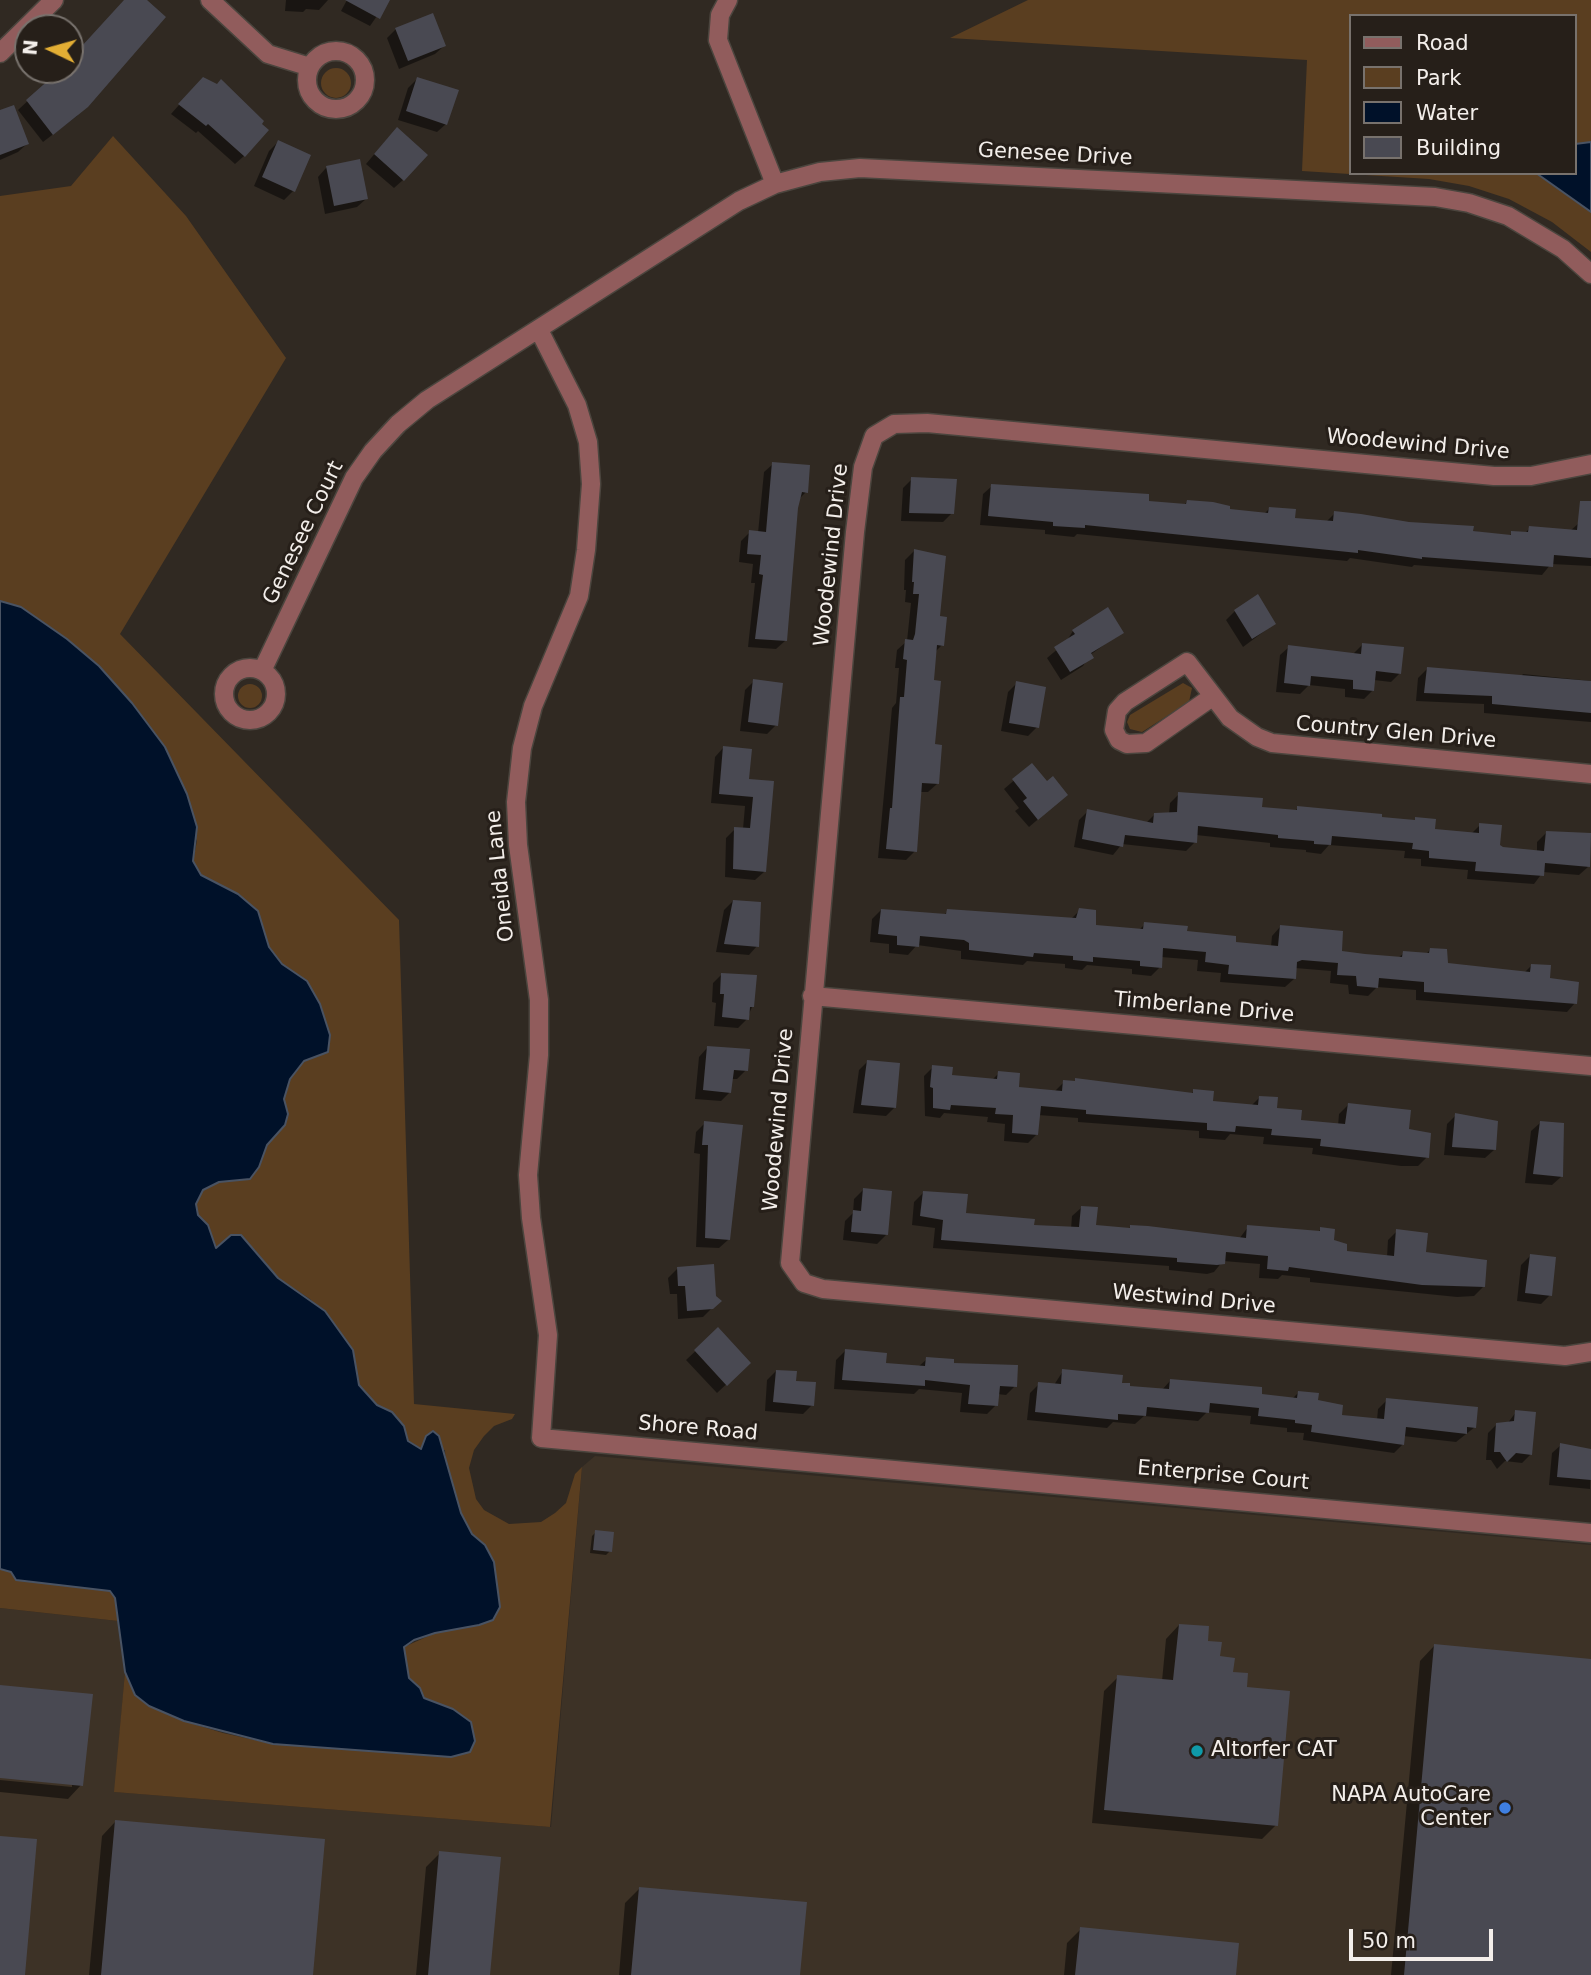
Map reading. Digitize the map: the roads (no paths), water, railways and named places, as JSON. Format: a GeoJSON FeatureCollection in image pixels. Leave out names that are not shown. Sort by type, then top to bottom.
{"type":"FeatureCollection","features":[{"type":"Feature","properties":{"kind":"street"},"geometry":{"type":"LineString","coordinates":[[0,53],[54,0]]}},
{"type":"Feature","properties":{"kind":"street"},"geometry":{"type":"LineString","coordinates":[[210,0],[268,54],[310,67]]}},
{"type":"Feature","properties":{"kind":"street"},"geometry":{"type":"LineString","coordinates":[[728,0],[720,15],[718,40],[775,184]]}},
{"type":"Feature","properties":{"kind":"street","name":"Genesee Drive"},"geometry":{"type":"LineString","coordinates":[[539,330],[739,201],[775,184],[820,172],[871,169],[1435,197],[1508,216],[1555,243],[1591,274]]}},
{"type":"Feature","properties":{"kind":"street","name":"Genesee Court"},"geometry":{"type":"LineString","coordinates":[[262,671],[354,478],[373,451],[427,400],[539,330]]}},
{"type":"Feature","properties":{"kind":"street","name":"Oneida Lane"},"geometry":{"type":"LineString","coordinates":[[539,330],[570,385],[580,414],[588,442],[591,484],[579,596],[530,716],[519,765],[516,802],[518,845],[539,1000],[539,1055],[528,1186],[548,1335],[541,1438]]}},
{"type":"Feature","properties":{"kind":"street","name":"Woodewind Drive"},"geometry":{"type":"LineString","coordinates":[[796,1276],[790,1263],[790,1251],[813,996],[863,467],[874,436],[886,427],[908,422],[927,423],[1494,476],[1531,476],[1591,464]]}},
{"type":"Feature","properties":{"kind":"street","name":"Country Glen Drive"},"geometry":{"type":"LineString","coordinates":[[1212,698],[1146,743],[1127,744],[1119,740],[1114,730],[1117,711],[1125,702],[1187,662],[1230,718],[1257,737],[1292,747],[1591,774]]}},
{"type":"Feature","properties":{"kind":"street","name":"Timberlane Drive"},"geometry":{"type":"LineString","coordinates":[[813,996],[1591,1066]]}},
{"type":"Feature","properties":{"kind":"street","name":"Westwind Drive"},"geometry":{"type":"LineString","coordinates":[[796,1276],[810,1287],[822,1289],[1565,1356],[1578,1357],[1591,1352]]}},
{"type":"Feature","properties":{"kind":"street","name":"Shore Road"},"geometry":{"type":"LineString","coordinates":[[541,1438],[852,1466]]}},
{"type":"Feature","properties":{"kind":"street","name":"Enterprise Court"},"geometry":{"type":"LineString","coordinates":[[852,1466],[1591,1533]]}},
{"type":"Feature","properties":{"kind":"water"},"geometry":{"type":"Polygon","coordinates":[[[1591,142],[1591,212],[1539,175],[1577,175],[1577,144],[1591,142]]]}},
{"type":"Feature","properties":{"kind":"water"},"geometry":{"type":"Polygon","coordinates":[[[0,601],[21,607],[67,639],[99,666],[132,703],[165,747],[187,794],[197,827],[193,861],[201,875],[238,894],[258,911],[269,947],[282,964],[307,981],[320,1004],[330,1035],[328,1052],[304,1061],[290,1079],[284,1099],[288,1114],[285,1125],[267,1145],[259,1167],[250,1179],[219,1182],[203,1190],[196,1204],[198,1215],[208,1225],[216,1248],[231,1235],[241,1235],[278,1278],[325,1311],[353,1350],[359,1385],[377,1405],[392,1412],[404,1426],[408,1441],[421,1449],[426,1436],[433,1431],[439,1436],[461,1513],[472,1534],[485,1545],[494,1562],[500,1607],[493,1620],[435,1633],[414,1640],[404,1647],[409,1678],[420,1688],[424,1698],[453,1709],[471,1722],[475,1741],[470,1752],[451,1757],[273,1744],[184,1721],[149,1706],[135,1695],[125,1672],[115,1598],[110,1591],[16,1580],[11,1572],[0,1569],[0,601]]]}},
{"type":"Feature","properties":{"kind":"place","name":"Altorfer CAT"},"geometry":{"type":"Point","coordinates":[1197,1751]}},
{"type":"Feature","properties":{"kind":"place","name":"NAPA AutoCare Center"},"geometry":{"type":"Point","coordinates":[1505,1808]}}]}
